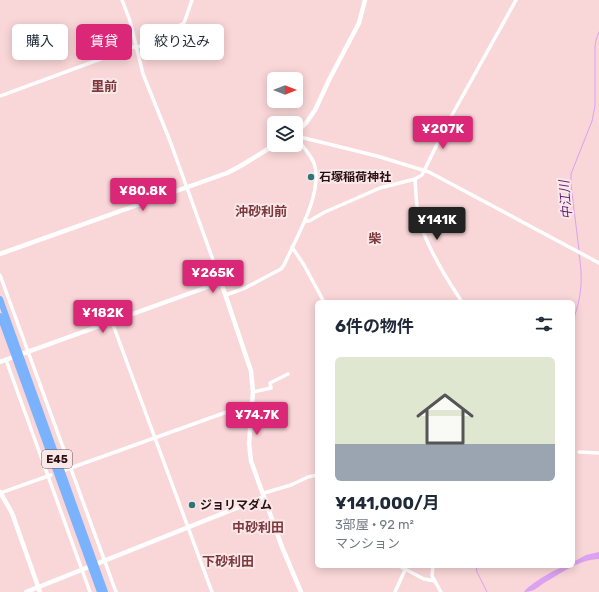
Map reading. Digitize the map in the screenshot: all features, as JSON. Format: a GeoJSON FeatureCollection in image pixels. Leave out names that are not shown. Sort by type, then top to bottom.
{"type":"FeatureCollection","features":[{"type":"Feature","properties":{"kind":"highway","name":"E45"},"geometry":{"type":"LineString","coordinates":[[0,299],[18,360],[91,561],[105,592]]}},
{"type":"Feature","properties":{"kind":"highway","name":"E45"},"geometry":{"type":"LineString","coordinates":[[0,316],[15,351]]}},
{"type":"Feature","properties":{"kind":"highway","name":"E45"},"geometry":{"type":"LineString","coordinates":[[94,569],[100,592]]}},
{"type":"Feature","properties":{"kind":"street"},"geometry":{"type":"LineString","coordinates":[[122,0],[130,21],[143,74],[187,188],[248,359],[253,392],[249,435],[249,451],[251,461],[282,548],[301,592]]}},
{"type":"Feature","properties":{"kind":"street"},"geometry":{"type":"LineString","coordinates":[[0,96],[136,47],[184,23],[192,0]]}},
{"type":"Feature","properties":{"kind":"street"},"geometry":{"type":"LineString","coordinates":[[303,127],[316,110],[330,78],[359,23],[365,0]]}},
{"type":"Feature","properties":{"kind":"street"},"geometry":{"type":"LineString","coordinates":[[305,221],[309,221],[325,212],[380,188],[415,179],[422,175],[447,124],[516,0]]}},
{"type":"Feature","properties":{"kind":"street"},"geometry":{"type":"LineString","coordinates":[[303,137],[425,170],[599,263]]}},
{"type":"Feature","properties":{"kind":"street"},"geometry":{"type":"LineString","coordinates":[[226,295],[246,288],[281,269],[284,265],[305,221],[313,196],[316,180],[313,162],[303,146]]}},
{"type":"Feature","properties":{"kind":"street"},"geometry":{"type":"LineString","coordinates":[[0,254],[227,173],[240,167],[267,150]]}},
{"type":"Feature","properties":{"kind":"street"},"geometry":{"type":"LineString","coordinates":[[415,179],[420,222],[438,262],[461,300]]}},
{"type":"Feature","properties":{"kind":"street"},"geometry":{"type":"LineString","coordinates":[[292,247],[304,265],[323,300]]}},
{"type":"Feature","properties":{"kind":"street"},"geometry":{"type":"LineString","coordinates":[[0,275],[116,592]]}},
{"type":"Feature","properties":{"kind":"street"},"geometry":{"type":"LineString","coordinates":[[0,362],[221,282]]}},
{"type":"Feature","properties":{"kind":"street"},"geometry":{"type":"LineString","coordinates":[[112,322],[212,592]]}},
{"type":"Feature","properties":{"kind":"street"},"geometry":{"type":"LineString","coordinates":[[6,360],[50,475],[90,592]]}},
{"type":"Feature","properties":{"kind":"street"},"geometry":{"type":"LineString","coordinates":[[253,392],[271,388],[270,383],[288,374]]}},
{"type":"Feature","properties":{"kind":"street"},"geometry":{"type":"LineString","coordinates":[[65,470],[252,403]]}},
{"type":"Feature","properties":{"kind":"street"},"geometry":{"type":"LineString","coordinates":[[579,452],[599,453]]}},
{"type":"Feature","properties":{"kind":"street"},"geometry":{"type":"LineString","coordinates":[[39,589],[14,518],[0,493],[50,475]]}},
{"type":"Feature","properties":{"kind":"street"},"geometry":{"type":"LineString","coordinates":[[26,592],[39,589],[82,569],[315,475]]}},
{"type":"Feature","properties":{"kind":"street"},"geometry":{"type":"LineString","coordinates":[[402,568],[424,579],[435,581]]}},
{"type":"Feature","properties":{"kind":"street"},"geometry":{"type":"LineString","coordinates":[[433,568],[432,576],[441,592]]}},
{"type":"Feature","properties":{"kind":"street"},"geometry":{"type":"LineString","coordinates":[[395,592],[405,570]]}},
{"type":"Feature","properties":{"kind":"shaded area"},"geometry":{"type":"Polygon","coordinates":[[[599,552],[599,559],[575,565],[575,561],[586,555],[599,552]]]}},
{"type":"Feature","properties":{"kind":"shaded area"},"geometry":{"type":"Polygon","coordinates":[[[560,568],[569,568],[535,589],[524,592],[531,585],[560,568]]]}},
{"type":"Feature","properties":{"kind":"waterway","name":"中江川"},"geometry":{"type":"LineString","coordinates":[[579,250],[571,174],[592,121],[595,106],[595,47],[599,32]]}},
{"type":"Feature","properties":{"kind":"waterway","name":"中江川"},"geometry":{"type":"LineString","coordinates":[[575,314],[581,287],[579,253]]}},
{"type":"Feature","properties":{"kind":"waterway","name":"中江川"},"geometry":{"type":"LineString","coordinates":[[476,568],[487,592]]}},
{"type":"Feature","properties":{"kind":"place","name":"石塚稲荷神社"},"geometry":{"type":"Point","coordinates":[311,177]}},
{"type":"Feature","properties":{"kind":"place","name":"ジョリマダム"},"geometry":{"type":"Point","coordinates":[192,505]}},
{"type":"Feature","properties":{"kind":"district","name":"里前"},"geometry":{"type":"Point","coordinates":[104,86]}},
{"type":"Feature","properties":{"kind":"district","name":"沖砂利前"},"geometry":{"type":"Point","coordinates":[261,211]}},
{"type":"Feature","properties":{"kind":"district","name":"柴"},"geometry":{"type":"Point","coordinates":[375,238]}},
{"type":"Feature","properties":{"kind":"district","name":"中砂利田"},"geometry":{"type":"Point","coordinates":[258,527]}},
{"type":"Feature","properties":{"kind":"district","name":"下砂利田"},"geometry":{"type":"Point","coordinates":[228,561]}}]}
